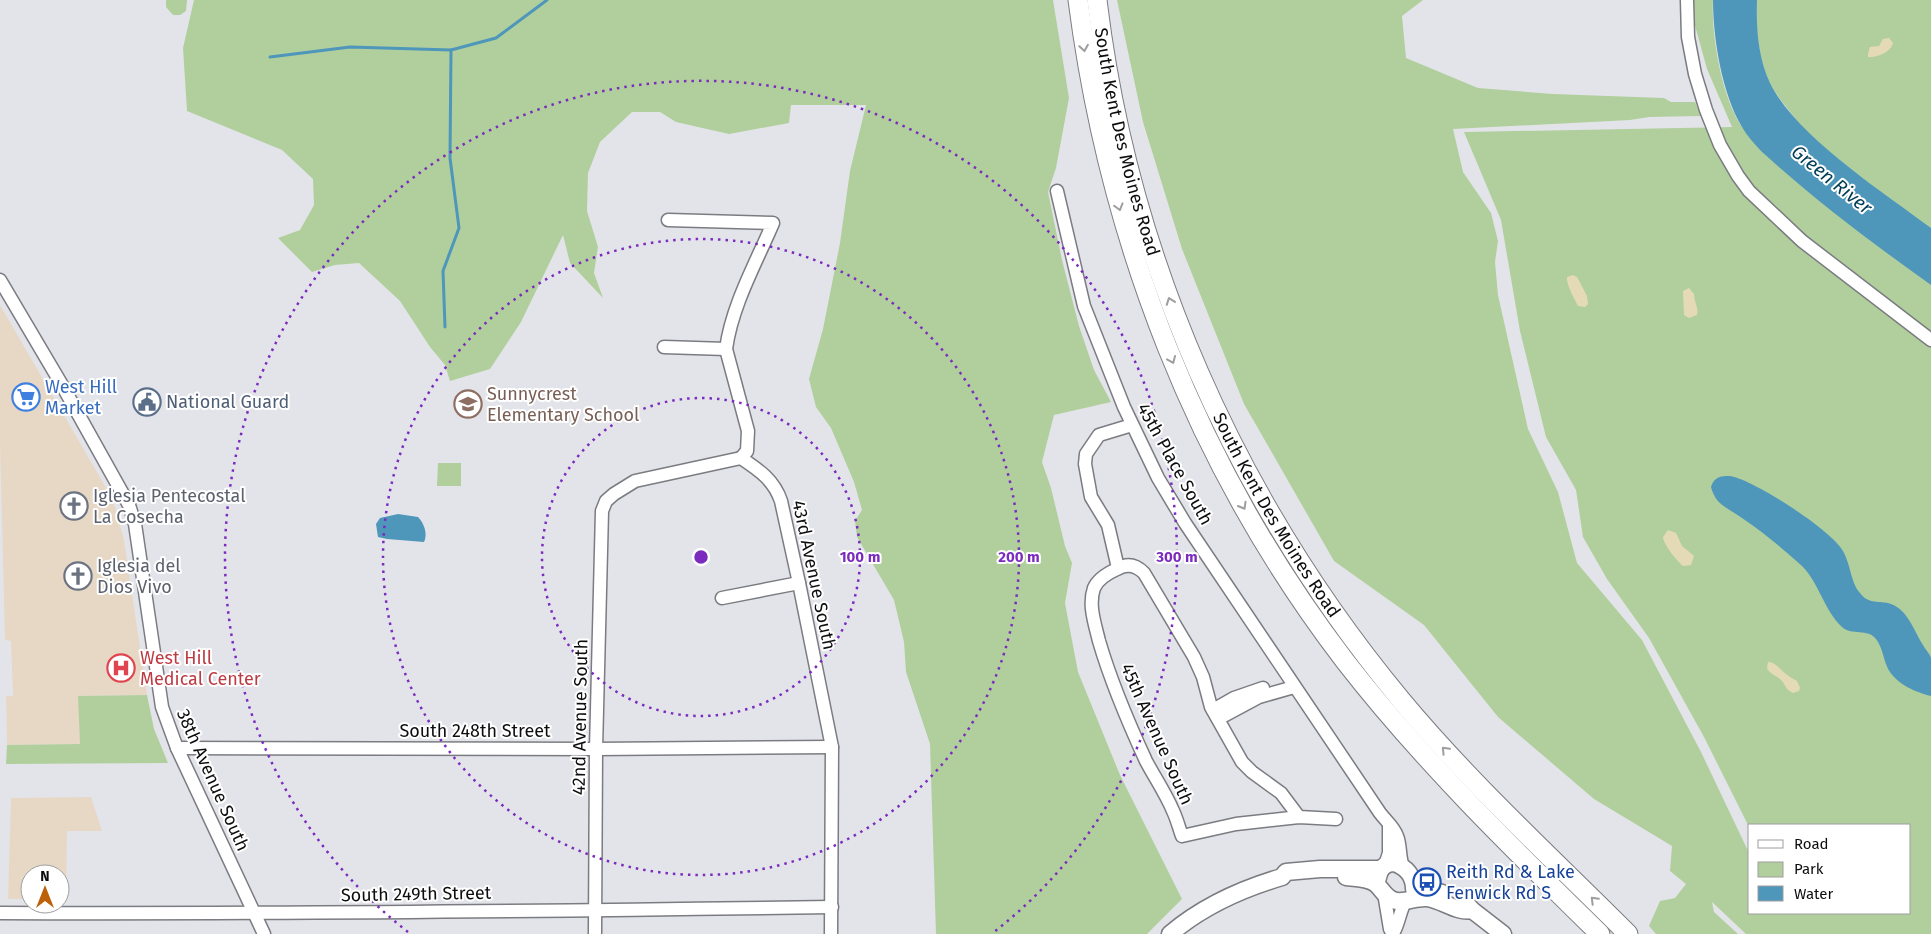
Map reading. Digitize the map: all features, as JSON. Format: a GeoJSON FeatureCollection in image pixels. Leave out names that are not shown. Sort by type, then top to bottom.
{"type":"FeatureCollection","features":[{"type":"Feature","properties":{"kind":"highway","name":"South Kent Des Moines Road"},"geometry":{"type":"LineString","coordinates":[[1078,0],[1084,48],[1098,124],[1133,255],[1152,310],[1177,372],[1203,429],[1241,502],[1303,602],[1369,691],[1426,757],[1600,934]]}},
{"type":"Feature","properties":{"kind":"highway","name":"South Kent Des Moines Road"},"geometry":{"type":"LineString","coordinates":[[1097,0],[1106,64],[1118,124],[1151,249],[1170,304],[1203,382],[1260,496],[1320,593],[1402,702],[1479,785],[1628,934]]}},
{"type":"Feature","properties":{"kind":"main road"},"geometry":{"type":"LineString","coordinates":[[1170,934],[1187,919],[1225,897],[1282,877],[1286,872],[1383,867],[1394,863],[1424,888],[1466,902],[1472,910],[1503,934]]}},
{"type":"Feature","properties":{"kind":"main road"},"geometry":{"type":"LineString","coordinates":[[1381,889],[1378,874],[1383,867]]}},
{"type":"Feature","properties":{"kind":"main road"},"geometry":{"type":"LineString","coordinates":[[1408,874],[1414,887],[1408,899]]}},
{"type":"Feature","properties":{"kind":"main road"},"geometry":{"type":"LineString","coordinates":[[1282,877],[1287,880],[1356,878],[1366,880],[1394,900],[1401,902],[1408,899],[1429,898],[1463,912],[1472,910]]}},
{"type":"Feature","properties":{"kind":"street"},"geometry":{"type":"LineString","coordinates":[[1687,0],[1688,37],[1706,110],[1720,145],[1738,176],[1749,191],[1802,241],[1931,340]]}},
{"type":"Feature","properties":{"kind":"street","name":"45th Place South"},"geometry":{"type":"LineString","coordinates":[[1057,191],[1084,306],[1132,425],[1172,500],[1292,684],[1389,825],[1394,828],[1400,858],[1408,874]]}},
{"type":"Feature","properties":{"kind":"street"},"geometry":{"type":"LineString","coordinates":[[668,220],[773,222],[738,303],[726,349],[748,431],[747,451],[741,458]]}},
{"type":"Feature","properties":{"kind":"street","name":"38th Avenue South"},"geometry":{"type":"LineString","coordinates":[[0,280],[62,385],[129,505],[135,524],[162,707],[177,748],[264,934]]}},
{"type":"Feature","properties":{"kind":"street"},"geometry":{"type":"LineString","coordinates":[[664,347],[726,349]]}},
{"type":"Feature","properties":{"kind":"street"},"geometry":{"type":"LineString","coordinates":[[1132,425],[1099,435],[1086,454],[1085,464],[1091,497],[1108,525],[1118,568],[1133,566],[1141,570],[1149,581],[1194,658],[1203,677],[1216,715],[1242,762],[1252,772],[1281,793],[1300,817],[1336,819]]}},
{"type":"Feature","properties":{"kind":"street","name":"42nd Avenue South"},"geometry":{"type":"LineString","coordinates":[[595,934],[596,749],[602,511],[606,501],[634,481],[741,458]]}},
{"type":"Feature","properties":{"kind":"street","name":"43rd Avenue South"},"geometry":{"type":"LineString","coordinates":[[741,458],[769,478],[777,489],[799,583],[832,748],[831,934]]}},
{"type":"Feature","properties":{"kind":"street","name":"45th Avenue South"},"geometry":{"type":"LineString","coordinates":[[1118,568],[1101,579],[1095,587],[1092,604],[1094,620],[1108,671],[1137,742],[1156,782],[1173,811],[1182,836],[1236,824],[1300,817]]}},
{"type":"Feature","properties":{"kind":"street"},"geometry":{"type":"LineString","coordinates":[[722,598],[799,583]]}},
{"type":"Feature","properties":{"kind":"street"},"geometry":{"type":"LineString","coordinates":[[1216,715],[1245,693],[1292,684]]}},
{"type":"Feature","properties":{"kind":"street","name":"South 248th Street"},"geometry":{"type":"LineString","coordinates":[[177,748],[832,748]]}},
{"type":"Feature","properties":{"kind":"street"},"geometry":{"type":"LineString","coordinates":[[1383,867],[1389,853],[1389,825]]}},
{"type":"Feature","properties":{"kind":"street"},"geometry":{"type":"LineString","coordinates":[[1381,889],[1390,929],[1393,933],[1397,929],[1399,915],[1408,899]]}},
{"type":"Feature","properties":{"kind":"street","name":"South 249th Street"},"geometry":{"type":"LineString","coordinates":[[0,913],[254,914],[418,910],[832,907]]}},
{"type":"Feature","properties":{"kind":"shaded area"},"geometry":{"type":"Polygon","coordinates":[[[0,305],[105,486],[115,507],[124,540],[147,695],[79,696],[80,744],[7,745],[6,696],[13,696],[11,641],[5,640],[0,444],[0,305]]]}},
{"type":"Feature","properties":{"kind":"shaded area"},"geometry":{"type":"Polygon","coordinates":[[[91,797],[102,831],[67,831],[67,864],[20,864],[20,899],[8,899],[11,798],[91,797]]]}},
{"type":"Feature","properties":{"kind":"green space"},"geometry":{"type":"Polygon","coordinates":[[[166,0],[187,0],[186,11],[180,15],[173,15],[166,7],[166,0]]]}},
{"type":"Feature","properties":{"kind":"green space"},"geometry":{"type":"Polygon","coordinates":[[[194,0],[1053,0],[1069,98],[1056,168],[1048,192],[1062,260],[1079,326],[1094,370],[1111,402],[1054,415],[1042,462],[1051,488],[1065,546],[1072,563],[1065,603],[1078,672],[1120,775],[1182,899],[1147,934],[936,934],[930,744],[906,672],[904,642],[894,600],[857,537],[855,521],[862,510],[854,482],[831,428],[816,407],[809,379],[823,329],[840,243],[850,171],[866,105],[791,105],[789,123],[729,134],[676,122],[660,112],[632,112],[600,142],[588,173],[587,211],[598,247],[594,273],[603,298],[570,263],[563,235],[521,322],[490,369],[450,381],[445,365],[430,347],[400,301],[359,263],[335,265],[312,272],[278,238],[300,230],[314,205],[313,179],[282,150],[187,111],[183,48],[194,0]]]}},
{"type":"Feature","properties":{"kind":"green space"},"geometry":{"type":"Polygon","coordinates":[[[1117,0],[1423,0],[1402,16],[1406,58],[1478,88],[1553,94],[1664,98],[1671,102],[1695,102],[1701,116],[1649,117],[1630,120],[1453,129],[1463,172],[1491,213],[1498,241],[1495,262],[1498,295],[1528,429],[1558,492],[1577,563],[1642,640],[1701,752],[1748,851],[1748,914],[1911,914],[1911,824],[1748,825],[1704,737],[1649,638],[1607,579],[1583,537],[1576,490],[1546,437],[1520,331],[1501,220],[1464,132],[1732,127],[1707,69],[1688,0],[1713,0],[1714,31],[1719,66],[1729,100],[1742,127],[1800,125],[1773,89],[1766,74],[1758,43],[1756,0],[1931,0],[1931,934],[1746,934],[1712,902],[1714,912],[1738,934],[1656,934],[1649,926],[1660,901],[1675,898],[1686,884],[1670,871],[1672,846],[1594,799],[1498,717],[1424,625],[1334,561],[1244,404],[1182,249],[1143,122],[1117,0]]]}},
{"type":"Feature","properties":{"kind":"green space"},"geometry":{"type":"Polygon","coordinates":[[[438,463],[461,463],[461,486],[437,486],[438,463]]]}},
{"type":"Feature","properties":{"kind":"green space"},"geometry":{"type":"Polygon","coordinates":[[[147,695],[154,729],[168,763],[6,764],[7,745],[80,744],[78,696],[147,695]]]}},
{"type":"Feature","properties":{"kind":"sand"},"geometry":{"type":"Polygon","coordinates":[[[1889,38],[1893,43],[1887,52],[1868,57],[1870,47],[1879,46],[1883,39],[1889,38]]]}},
{"type":"Feature","properties":{"kind":"sand"},"geometry":{"type":"Polygon","coordinates":[[[1573,275],[1577,277],[1587,296],[1588,304],[1585,307],[1578,306],[1569,287],[1567,277],[1573,275]]]}},
{"type":"Feature","properties":{"kind":"sand"},"geometry":{"type":"Polygon","coordinates":[[[1689,288],[1694,294],[1697,315],[1689,318],[1684,315],[1683,291],[1689,288]]]}},
{"type":"Feature","properties":{"kind":"sand"},"geometry":{"type":"Polygon","coordinates":[[[1668,530],[1676,533],[1682,546],[1694,556],[1691,565],[1683,566],[1668,548],[1663,537],[1668,530]]]}},
{"type":"Feature","properties":{"kind":"sand"},"geometry":{"type":"Polygon","coordinates":[[[1768,662],[1776,665],[1797,681],[1800,688],[1799,691],[1793,693],[1789,691],[1780,679],[1768,670],[1768,662]]]}},
{"type":"Feature","properties":{"kind":"water","name":"Green River"},"geometry":{"type":"Polygon","coordinates":[[[1713,0],[1757,0],[1759,42],[1763,63],[1770,83],[1782,103],[1799,123],[1842,162],[1931,228],[1931,285],[1823,204],[1761,151],[1748,136],[1735,114],[1724,82],[1717,48],[1713,0]]]}},
{"type":"Feature","properties":{"kind":"water"},"geometry":{"type":"Polygon","coordinates":[[[1730,476],[1741,479],[1772,495],[1821,528],[1841,548],[1847,559],[1854,583],[1863,597],[1871,601],[1891,604],[1902,611],[1930,655],[1931,696],[1911,689],[1898,681],[1889,670],[1881,648],[1873,636],[1846,630],[1842,627],[1831,613],[1813,580],[1802,566],[1750,523],[1717,500],[1711,489],[1712,484],[1718,478],[1730,476]]]}},
{"type":"Feature","properties":{"kind":"water"},"geometry":{"type":"Polygon","coordinates":[[[398,514],[418,517],[425,529],[426,536],[424,542],[378,537],[376,524],[380,518],[398,514]]]}},
{"type":"Feature","properties":{"kind":"waterway"},"geometry":{"type":"LineString","coordinates":[[270,57],[350,47],[451,50],[496,38],[547,0]]}},
{"type":"Feature","properties":{"kind":"waterway"},"geometry":{"type":"LineString","coordinates":[[445,327],[443,271],[459,228],[450,158],[451,50]]}},
{"type":"Feature","properties":{"kind":"place","name":"West Hill Market"},"geometry":{"type":"Point","coordinates":[26,397]}},
{"type":"Feature","properties":{"kind":"place","name":"National Guard"},"geometry":{"type":"Point","coordinates":[147,402]}},
{"type":"Feature","properties":{"kind":"place","name":"Sunnycrest Elementary School"},"geometry":{"type":"Point","coordinates":[468,404]}},
{"type":"Feature","properties":{"kind":"place","name":"Iglesia Pentecostal La Cosecha"},"geometry":{"type":"Point","coordinates":[74,506]}},
{"type":"Feature","properties":{"kind":"place","name":"Iglesia del Dios Vivo"},"geometry":{"type":"Point","coordinates":[78,576]}},
{"type":"Feature","properties":{"kind":"place","name":"West Hill Medical Center"},"geometry":{"type":"Point","coordinates":[121,668]}},
{"type":"Feature","properties":{"kind":"place","name":"Reith Rd & Lake Fenwick Rd S"},"geometry":{"type":"Point","coordinates":[1427,882]}}]}
